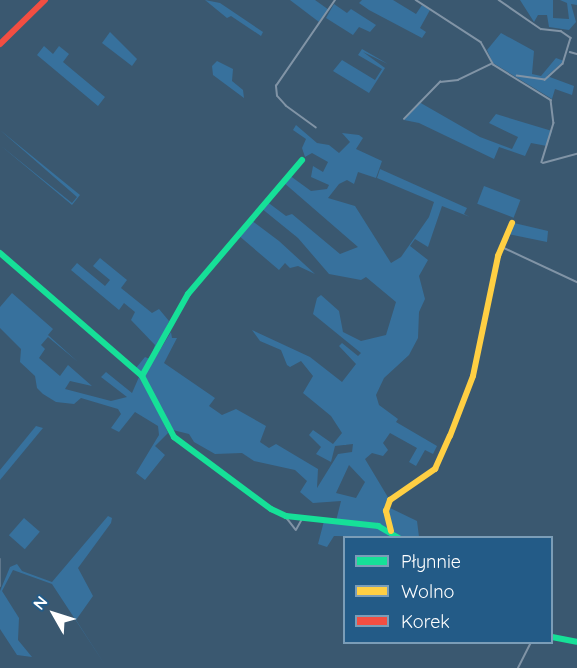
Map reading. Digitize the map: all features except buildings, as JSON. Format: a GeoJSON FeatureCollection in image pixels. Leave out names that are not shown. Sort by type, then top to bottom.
{"type":"FeatureCollection","features":[{"type":"Feature","properties":{"kind":"street"},"geometry":{"type":"LineString","coordinates":[[0,44],[45,0]]}},
{"type":"Feature","properties":{"kind":"street"},"geometry":{"type":"LineString","coordinates":[[316,128],[286,106],[278,96],[276,86],[335,0]]}},
{"type":"Feature","properties":{"kind":"street"},"geometry":{"type":"LineString","coordinates":[[416,0],[481,42],[492,63],[538,88],[553,102],[554,123],[542,162],[577,154]]}},
{"type":"Feature","properties":{"kind":"street"},"geometry":{"type":"LineString","coordinates":[[499,0],[541,29],[571,35],[569,51],[561,67],[545,80],[513,75]]}},
{"type":"Feature","properties":{"kind":"street"},"geometry":{"type":"LineString","coordinates":[[569,51],[577,54]]}},
{"type":"Feature","properties":{"kind":"street"},"geometry":{"type":"LineString","coordinates":[[404,119],[440,82],[458,80],[492,63]]}},
{"type":"Feature","properties":{"kind":"street"},"geometry":{"type":"LineString","coordinates":[[142,376],[188,294],[302,160]]}},
{"type":"Feature","properties":{"kind":"street"},"geometry":{"type":"LineString","coordinates":[[391,531],[386,513],[390,500],[435,469],[450,436],[473,376],[501,247],[512,224]]}},
{"type":"Feature","properties":{"kind":"street"},"geometry":{"type":"LineString","coordinates":[[501,247],[577,282]]}},
{"type":"Feature","properties":{"kind":"street"},"geometry":{"type":"LineString","coordinates":[[0,253],[142,376],[164,424],[174,436],[286,516],[296,530],[304,517]]}},
{"type":"Feature","properties":{"kind":"street"},"geometry":{"type":"LineString","coordinates":[[286,516],[391,531],[398,536]]}},
{"type":"Feature","properties":{"kind":"street"},"geometry":{"type":"LineString","coordinates":[[0,559],[0,586]]}},
{"type":"Feature","properties":{"kind":"street"},"geometry":{"type":"LineString","coordinates":[[553,637],[577,642]]}},
{"type":"Feature","properties":{"kind":"street"},"geometry":{"type":"LineString","coordinates":[[518,668],[530,644]]}},
{"type":"Feature","properties":{"kind":"shaded area"},"geometry":{"type":"Polygon","coordinates":[[[205,0],[220,3],[263,32],[261,36],[231,16],[227,18],[205,0]]]}},
{"type":"Feature","properties":{"kind":"shaded area"},"geometry":{"type":"Polygon","coordinates":[[[290,0],[315,0],[329,10],[319,22],[290,0]]]}},
{"type":"Feature","properties":{"kind":"shaded area"},"geometry":{"type":"Polygon","coordinates":[[[362,0],[393,0],[416,14],[422,5],[430,10],[420,28],[426,32],[422,38],[369,10],[359,3],[362,0]]]}},
{"type":"Feature","properties":{"kind":"shaded area"},"geometry":{"type":"Polygon","coordinates":[[[520,0],[553,0],[553,18],[569,19],[567,3],[560,0],[577,0],[577,5],[571,4],[576,22],[569,30],[549,27],[547,15],[538,15],[534,22],[520,0]]]}},
{"type":"Feature","properties":{"kind":"shaded area"},"geometry":{"type":"Polygon","coordinates":[[[334,4],[347,13],[351,9],[376,25],[370,32],[359,27],[353,35],[326,18],[334,4]]]}},
{"type":"Feature","properties":{"kind":"shaded area"},"geometry":{"type":"Polygon","coordinates":[[[110,32],[137,59],[132,66],[102,43],[110,32]]]}},
{"type":"Feature","properties":{"kind":"shaded area"},"geometry":{"type":"Polygon","coordinates":[[[501,33],[534,51],[532,74],[541,76],[556,58],[564,61],[547,76],[574,86],[572,95],[555,89],[552,99],[493,63],[487,50],[501,33]]]}},
{"type":"Feature","properties":{"kind":"shaded area"},"geometry":{"type":"Polygon","coordinates":[[[44,46],[53,54],[59,46],[69,54],[63,62],[105,97],[98,106],[37,55],[44,46]]]}},
{"type":"Feature","properties":{"kind":"shaded area"},"geometry":{"type":"Polygon","coordinates":[[[362,49],[388,64],[363,52],[385,68],[369,93],[333,71],[342,60],[375,80],[382,69],[358,55],[362,49]]]}},
{"type":"Feature","properties":{"kind":"shaded area"},"geometry":{"type":"Polygon","coordinates":[[[217,61],[233,69],[232,81],[243,90],[244,98],[213,75],[212,66],[217,61]]]}},
{"type":"Feature","properties":{"kind":"shaded area"},"geometry":{"type":"Polygon","coordinates":[[[419,102],[480,137],[512,149],[518,137],[489,123],[496,114],[552,131],[547,146],[531,143],[525,156],[499,147],[494,159],[419,123],[404,120],[419,102]]]}},
{"type":"Feature","properties":{"kind":"shaded area"},"geometry":{"type":"Polygon","coordinates":[[[296,125],[317,143],[329,145],[339,153],[350,142],[342,133],[359,135],[363,138],[356,149],[382,161],[376,178],[358,172],[354,184],[347,180],[339,184],[328,198],[355,206],[391,263],[401,257],[429,217],[434,202],[377,178],[380,169],[467,208],[464,214],[470,217],[442,206],[428,247],[415,239],[410,246],[428,260],[419,276],[425,299],[419,312],[418,338],[409,355],[384,378],[376,395],[379,405],[398,419],[396,422],[437,446],[433,454],[425,450],[416,466],[409,462],[417,448],[390,433],[383,443],[388,450],[383,456],[372,453],[365,459],[389,499],[385,508],[388,528],[336,521],[341,501],[313,503],[300,492],[307,481],[295,470],[254,461],[242,453],[215,454],[194,442],[189,434],[169,429],[148,381],[136,368],[145,357],[150,359],[155,345],[131,320],[135,312],[124,303],[119,310],[71,270],[77,263],[105,286],[110,280],[93,266],[100,258],[127,280],[121,288],[152,313],[159,309],[169,321],[152,363],[171,332],[172,338],[177,338],[164,363],[215,398],[209,406],[222,415],[236,409],[266,426],[260,442],[269,448],[276,444],[318,469],[317,488],[338,454],[352,452],[353,444],[335,446],[331,462],[316,454],[321,447],[309,435],[313,430],[333,444],[342,433],[331,416],[303,393],[313,376],[301,361],[290,367],[287,365],[281,350],[260,341],[252,330],[310,357],[342,382],[356,364],[339,346],[342,343],[358,356],[361,353],[313,314],[317,298],[321,295],[339,311],[343,332],[361,341],[386,335],[396,302],[366,277],[361,280],[329,274],[298,238],[261,208],[266,201],[286,216],[292,214],[340,254],[358,247],[283,182],[289,175],[311,191],[327,189],[329,185],[311,177],[313,166],[323,172],[328,162],[312,153],[305,157],[302,148],[306,139],[293,130],[296,125]],[[349,465],[336,493],[356,498],[365,482],[349,465]]]}},
{"type":"Feature","properties":{"kind":"shaded area"},"geometry":{"type":"Polygon","coordinates":[[[0,130],[80,195],[72,205],[0,145],[72,203],[77,197],[0,130]]]}},
{"type":"Feature","properties":{"kind":"shaded area"},"geometry":{"type":"Polygon","coordinates":[[[484,186],[520,200],[514,218],[477,204],[484,186]]]}},
{"type":"Feature","properties":{"kind":"shaded area"},"geometry":{"type":"Polygon","coordinates":[[[251,220],[279,241],[315,274],[298,266],[290,268],[285,263],[279,270],[238,235],[251,220]]]}},
{"type":"Feature","properties":{"kind":"shaded area"},"geometry":{"type":"Polygon","coordinates":[[[514,223],[548,231],[547,242],[508,234],[514,223]]]}},
{"type":"Feature","properties":{"kind":"shaded area"},"geometry":{"type":"Polygon","coordinates":[[[12,293],[53,329],[48,335],[78,362],[48,337],[41,345],[45,349],[39,358],[60,376],[68,365],[92,386],[70,381],[65,389],[111,401],[127,397],[101,377],[106,372],[132,393],[139,377],[121,356],[144,379],[168,433],[155,446],[165,455],[145,480],[136,473],[159,435],[158,426],[135,412],[119,432],[111,428],[121,414],[118,409],[81,398],[74,404],[56,402],[43,394],[37,388],[35,376],[20,362],[21,349],[0,328],[0,307],[12,293]]]}},
{"type":"Feature","properties":{"kind":"shaded area"},"geometry":{"type":"Polygon","coordinates":[[[36,426],[43,428],[0,480],[0,470],[36,426]]]}},
{"type":"Feature","properties":{"kind":"shaded area"},"geometry":{"type":"Polygon","coordinates":[[[388,507],[417,521],[419,536],[400,536],[393,531],[388,507]]]}},
{"type":"Feature","properties":{"kind":"shaded area"},"geometry":{"type":"Polygon","coordinates":[[[108,516],[112,518],[111,523],[78,568],[93,596],[76,620],[107,668],[52,584],[13,570],[2,591],[19,618],[18,640],[32,657],[17,655],[0,629],[0,591],[10,567],[17,564],[22,571],[52,582],[108,516]]]}},
{"type":"Feature","properties":{"kind":"shaded area"},"geometry":{"type":"Polygon","coordinates":[[[24,518],[40,532],[25,549],[9,535],[24,518]]]}},
{"type":"Feature","properties":{"kind":"shaded area"},"geometry":{"type":"Polygon","coordinates":[[[324,521],[369,526],[391,533],[388,536],[334,536],[327,547],[318,544],[324,521]]]}},
{"type":"Feature","properties":{"kind":"traffic: fast"},"geometry":{"type":"LineString","coordinates":[[142,376],[188,294],[302,160]]}},
{"type":"Feature","properties":{"kind":"traffic: fast"},"geometry":{"type":"LineString","coordinates":[[0,253],[142,376],[174,437],[271,509],[286,516],[378,526],[396,536]]}},
{"type":"Feature","properties":{"kind":"traffic: fast"},"geometry":{"type":"LineString","coordinates":[[553,637],[577,642]]}},
{"type":"Feature","properties":{"kind":"traffic: slow"},"geometry":{"type":"LineString","coordinates":[[391,531],[386,511],[390,500],[435,469],[450,436],[473,376],[498,256],[512,223]]}},
{"type":"Feature","properties":{"kind":"traffic: jam"},"geometry":{"type":"LineString","coordinates":[[0,44],[45,0]]}}]}
